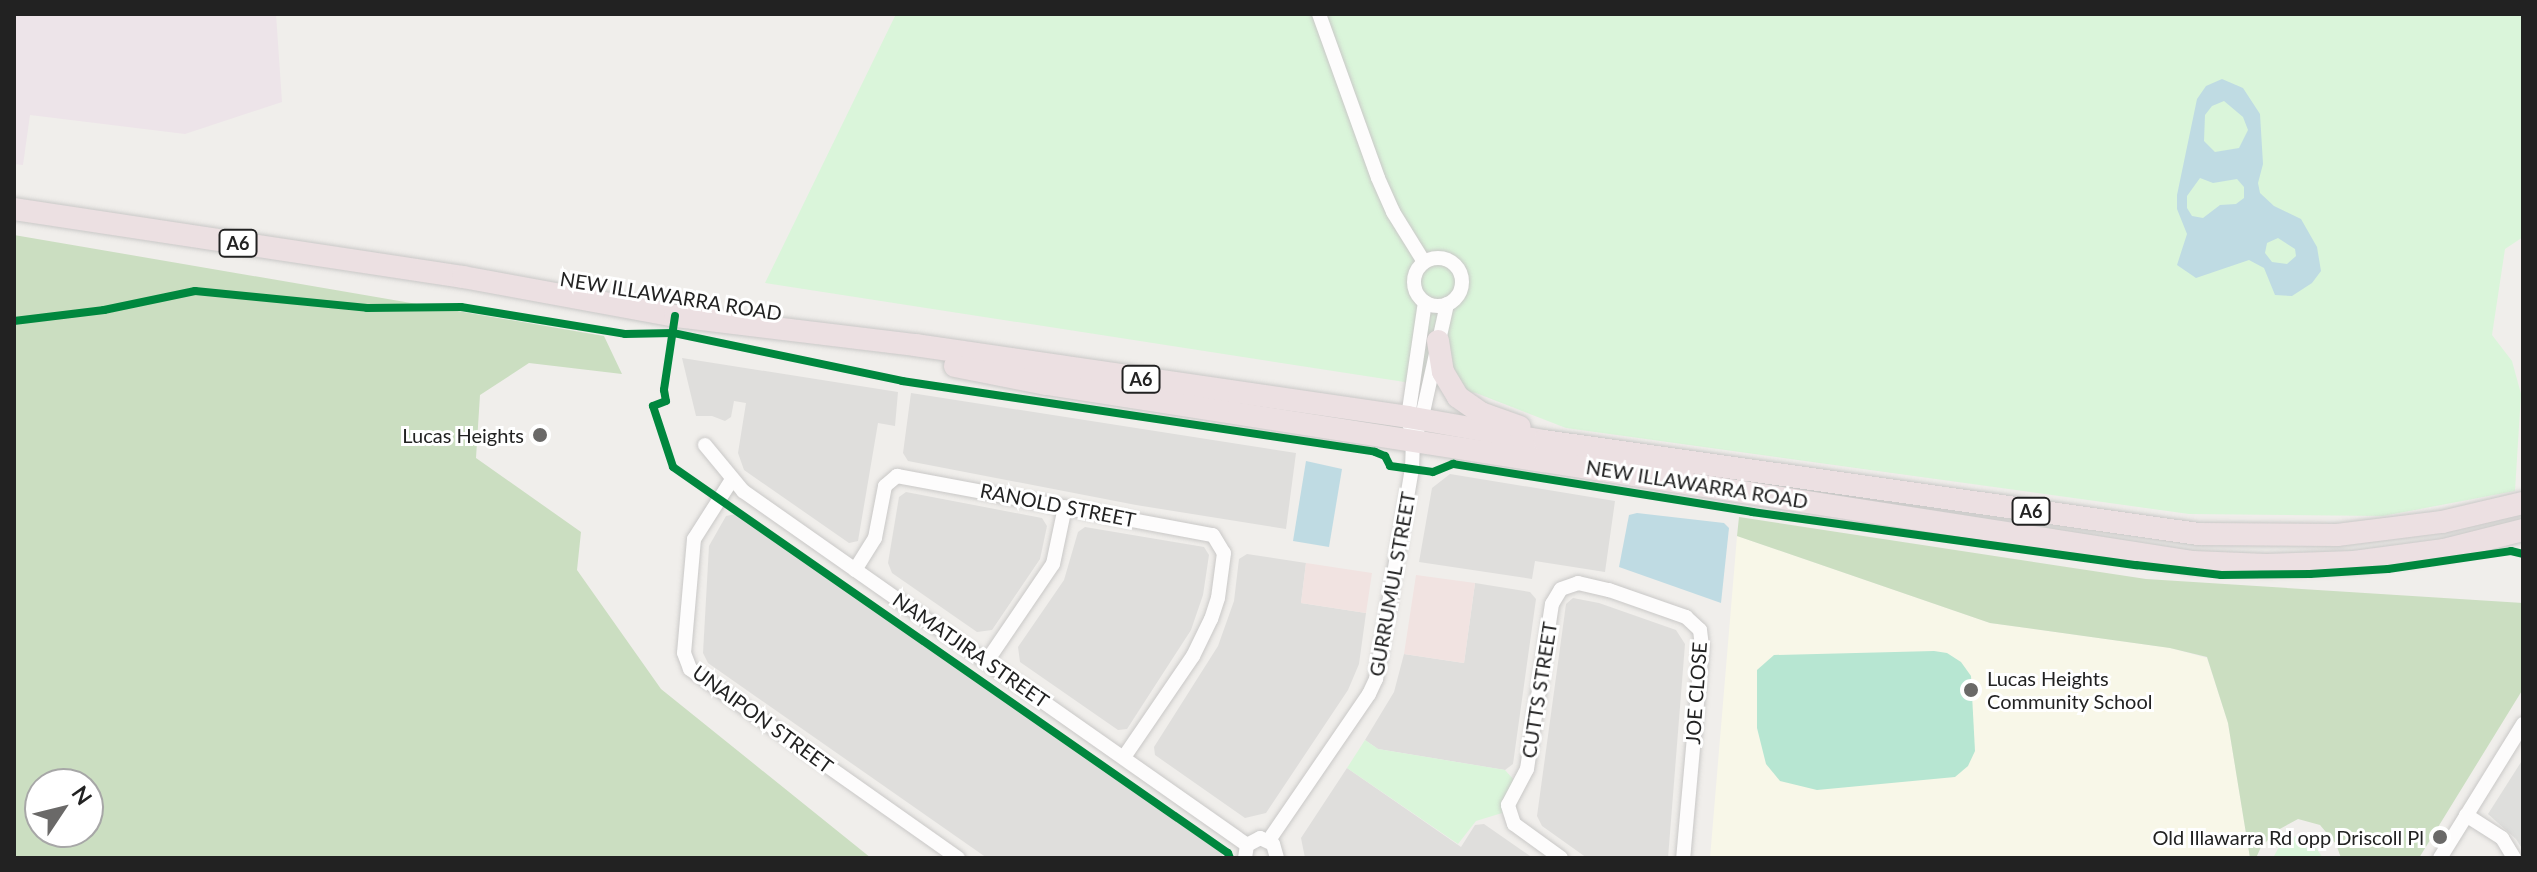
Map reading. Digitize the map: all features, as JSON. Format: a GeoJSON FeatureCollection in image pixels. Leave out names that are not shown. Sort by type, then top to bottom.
{"type":"FeatureCollection","features":[{"type":"Feature","properties":{"kind":"highway","name":"NEW ILLAWARRA ROAD"},"geometry":{"type":"LineString","coordinates":[[14,209],[449,274],[675,316],[874,343],[915,345],[1416,419],[1544,441],[2198,534],[2337,535],[2442,522],[2523,503]]}},
{"type":"Feature","properties":{"kind":"highway"},"geometry":{"type":"LineString","coordinates":[[1438,341],[1443,372],[1458,397],[1481,413],[1507,421],[1544,441]]}},
{"type":"Feature","properties":{"kind":"highway","name":"NEW ILLAWARRA ROAD"},"geometry":{"type":"LineString","coordinates":[[874,343],[912,357],[1047,384],[2193,562],[2266,565],[2354,562],[2444,550],[2523,530]]}},
{"type":"Feature","properties":{"kind":"street"},"geometry":{"type":"LineString","coordinates":[[1319,14],[1378,178],[1393,212],[1424,262]]}},
{"type":"Feature","properties":{"kind":"street"},"geometry":{"type":"LineString","coordinates":[[1416,419],[1447,304],[1461,289],[1457,268],[1445,259],[1424,262]]}},
{"type":"Feature","properties":{"kind":"street"},"geometry":{"type":"LineString","coordinates":[[1424,262],[1414,279],[1416,292],[1425,302],[1436,306],[1447,304]]}},
{"type":"Feature","properties":{"kind":"street"},"geometry":{"type":"LineString","coordinates":[[1416,419],[1425,302]]}},
{"type":"Feature","properties":{"kind":"street","name":"GURRUMUL STREET"},"geometry":{"type":"LineString","coordinates":[[1269,840],[1369,694],[1376,679],[1398,566],[1416,419]]}},
{"type":"Feature","properties":{"kind":"street","name":"NAMATJIRA STREET"},"geometry":{"type":"LineString","coordinates":[[705,445],[731,481],[1124,757],[1246,851]]}},
{"type":"Feature","properties":{"kind":"street","name":"RANOLD STREET"},"geometry":{"type":"LineString","coordinates":[[855,570],[875,538],[883,491],[890,480],[905,476],[1206,532],[1222,546],[1218,598],[1203,639],[1124,757]]}},
{"type":"Feature","properties":{"kind":"street","name":"UNAIPON STREET"},"geometry":{"type":"LineString","coordinates":[[731,481],[694,539],[684,653],[690,669],[958,858]]}},
{"type":"Feature","properties":{"kind":"street"},"geometry":{"type":"LineString","coordinates":[[987,661],[1053,564],[1065,507]]}},
{"type":"Feature","properties":{"kind":"street","name":"JOE CLOSE"},"geometry":{"type":"LineString","coordinates":[[1561,589],[1578,583],[1599,586],[1686,617],[1700,630],[1702,647],[1683,858]]}},
{"type":"Feature","properties":{"kind":"street","name":"CUTTS STREET"},"geometry":{"type":"LineString","coordinates":[[1561,589],[1552,604],[1527,769],[1508,810],[1514,824],[1561,858]]}},
{"type":"Feature","properties":{"kind":"street"},"geometry":{"type":"LineString","coordinates":[[2440,858],[2523,724]]}},
{"type":"Feature","properties":{"kind":"street"},"geometry":{"type":"LineString","coordinates":[[2466,815],[2502,838],[2514,858]]}},
{"type":"Feature","properties":{"kind":"street"},"geometry":{"type":"LineString","coordinates":[[1246,851],[1260,838],[1269,840],[1277,858]]}},
{"type":"Feature","properties":{"kind":"shaded area"},"geometry":{"type":"Polygon","coordinates":[[[14,14],[276,14],[282,102],[185,134],[30,115],[23,165],[14,164],[14,14]]]}},
{"type":"Feature","properties":{"kind":"shaded area"},"geometry":{"type":"Polygon","coordinates":[[[682,358],[898,392],[895,426],[878,423],[858,541],[849,543],[744,470],[738,453],[746,403],[734,401],[731,417],[725,421],[712,416],[696,416],[682,358]]]}},
{"type":"Feature","properties":{"kind":"shaded area"},"geometry":{"type":"Polygon","coordinates":[[[911,393],[1296,453],[1286,529],[1136,505],[908,461],[903,453],[911,393]]]}},
{"type":"Feature","properties":{"kind":"shaded area"},"geometry":{"type":"Polygon","coordinates":[[[1450,474],[1615,501],[1605,572],[1535,561],[1532,579],[1419,562],[1432,488],[1450,474]]]}},
{"type":"Feature","properties":{"kind":"shaded area"},"geometry":{"type":"Polygon","coordinates":[[[906,492],[1042,518],[1047,526],[1040,559],[992,630],[977,632],[892,573],[888,563],[899,497],[906,492]]]}},
{"type":"Feature","properties":{"kind":"shaded area"},"geometry":{"type":"Polygon","coordinates":[[[736,514],[1222,853],[1223,858],[987,858],[708,663],[703,653],[709,546],[726,516],[736,514]]]}},
{"type":"Feature","properties":{"kind":"shaded area"},"geometry":{"type":"Polygon","coordinates":[[[1085,527],[1204,547],[1209,555],[1203,595],[1191,630],[1127,729],[1118,730],[1020,662],[1018,647],[1064,580],[1078,532],[1085,527]]]}},
{"type":"Feature","properties":{"kind":"shaded area","name":"Lucas Heights Community School"},"geometry":{"type":"Polygon","coordinates":[[[1737,536],[1990,623],[2170,648],[2207,658],[2228,723],[2250,858],[1710,858],[1737,536]]]}},
{"type":"Feature","properties":{"kind":"shaded area"},"geometry":{"type":"Polygon","coordinates":[[[1247,554],[1306,563],[1301,603],[1366,613],[1359,664],[1348,690],[1266,813],[1245,818],[1155,755],[1154,747],[1218,646],[1234,601],[1239,559],[1247,554]]]}},
{"type":"Feature","properties":{"kind":"shaded area"},"geometry":{"type":"Polygon","coordinates":[[[1306,563],[1372,573],[1366,613],[1301,603],[1306,563]]]}},
{"type":"Feature","properties":{"kind":"shaded area"},"geometry":{"type":"Polygon","coordinates":[[[1416,575],[1475,583],[1464,663],[1404,654],[1416,575]]]}},
{"type":"Feature","properties":{"kind":"shaded area"},"geometry":{"type":"Polygon","coordinates":[[[1475,583],[1530,592],[1536,599],[1513,764],[1505,770],[1378,749],[1365,740],[1394,692],[1404,654],[1464,663],[1475,583]]]}},
{"type":"Feature","properties":{"kind":"shaded area"},"geometry":{"type":"Polygon","coordinates":[[[1573,598],[1599,603],[1676,630],[1685,644],[1668,858],[1587,858],[1542,826],[1537,816],[1566,604],[1573,598]]]}},
{"type":"Feature","properties":{"kind":"shaded area"},"geometry":{"type":"Polygon","coordinates":[[[2523,759],[2523,850],[2516,839],[2488,814],[2523,759]]]}},
{"type":"Feature","properties":{"kind":"shaded area"},"geometry":{"type":"Polygon","coordinates":[[[1347,768],[1461,847],[1475,825],[1484,824],[1533,858],[1305,858],[1301,838],[1347,768]]]}},
{"type":"Feature","properties":{"kind":"green space"},"geometry":{"type":"Polygon","coordinates":[[[896,14],[2523,14],[2523,237],[2505,249],[2492,335],[2512,361],[2521,394],[2515,491],[2383,516],[2189,514],[1566,428],[1476,393],[765,283],[896,14]]]}},
{"type":"Feature","properties":{"kind":"green space"},"geometry":{"type":"Polygon","coordinates":[[[14,235],[604,336],[622,374],[529,363],[480,395],[476,458],[581,532],[577,570],[661,689],[871,858],[14,858],[14,235]]]}},
{"type":"Feature","properties":{"kind":"green space"},"geometry":{"type":"Polygon","coordinates":[[[1739,517],[2146,579],[2523,603],[2523,689],[2419,858],[2341,858],[2336,844],[2320,825],[2298,819],[2278,830],[2261,847],[2256,858],[2250,858],[2228,723],[2207,657],[2170,648],[1990,623],[1737,536],[1739,517]]]}},
{"type":"Feature","properties":{"kind":"green space"},"geometry":{"type":"Polygon","coordinates":[[[1947,653],[1961,662],[1971,676],[1975,751],[1968,766],[1955,777],[1817,790],[1780,781],[1766,764],[1757,728],[1757,670],[1774,655],[1947,653]]]}},
{"type":"Feature","properties":{"kind":"green space"},"geometry":{"type":"Polygon","coordinates":[[[1365,740],[1378,749],[1505,770],[1514,780],[1502,813],[1476,821],[1458,844],[1347,768],[1365,740]]]}},
{"type":"Feature","properties":{"kind":"green space"},"geometry":{"type":"Polygon","coordinates":[[[2296,836],[2312,842],[2323,858],[2273,858],[2281,843],[2296,836]]]}},
{"type":"Feature","properties":{"kind":"water"},"geometry":{"type":"Polygon","coordinates":[[[2222,79],[2243,88],[2260,114],[2263,164],[2258,183],[2260,193],[2274,206],[2301,219],[2317,247],[2321,271],[2312,283],[2292,296],[2275,295],[2264,268],[2249,260],[2196,278],[2177,265],[2187,234],[2177,209],[2177,195],[2197,99],[2206,86],[2222,79]],[[2224,101],[2212,106],[2205,115],[2204,141],[2215,152],[2239,148],[2248,130],[2243,117],[2224,101]],[[2200,178],[2187,196],[2187,208],[2192,216],[2203,218],[2220,205],[2236,204],[2244,198],[2244,187],[2237,179],[2213,183],[2200,178]],[[2278,238],[2267,243],[2265,253],[2272,262],[2287,264],[2296,256],[2295,249],[2278,238]]]}},
{"type":"Feature","properties":{"kind":"water"},"geometry":{"type":"Polygon","coordinates":[[[1306,461],[1342,469],[1329,547],[1293,541],[1306,461]]]}},
{"type":"Feature","properties":{"kind":"water"},"geometry":{"type":"Polygon","coordinates":[[[1637,513],[1724,523],[1729,528],[1721,603],[1619,567],[1629,515],[1637,513]]]}},
{"type":"Feature","properties":{"kind":"cycle path"},"geometry":{"type":"LineString","coordinates":[[14,321],[104,310],[195,291],[367,308],[461,307],[625,334],[673,333],[902,381],[1375,452],[1385,456],[1390,466],[1433,472],[1453,464],[1752,512],[2136,565],[2221,575],[2310,574],[2388,569],[2511,551],[2523,554]]}},
{"type":"Feature","properties":{"kind":"cycle path"},"geometry":{"type":"LineString","coordinates":[[675,316],[664,390],[666,401],[653,406],[673,467],[1228,853],[1230,858]]}},
{"type":"Feature","properties":{"kind":"place","name":"Lucas Heights"},"geometry":{"type":"Point","coordinates":[540,435]}},
{"type":"Feature","properties":{"kind":"place","name":"Lucas Heights Community School"},"geometry":{"type":"Point","coordinates":[1971,690]}},
{"type":"Feature","properties":{"kind":"place","name":"Old Illawarra Rd opp Driscoll Pl"},"geometry":{"type":"Point","coordinates":[2440,837]}}]}
